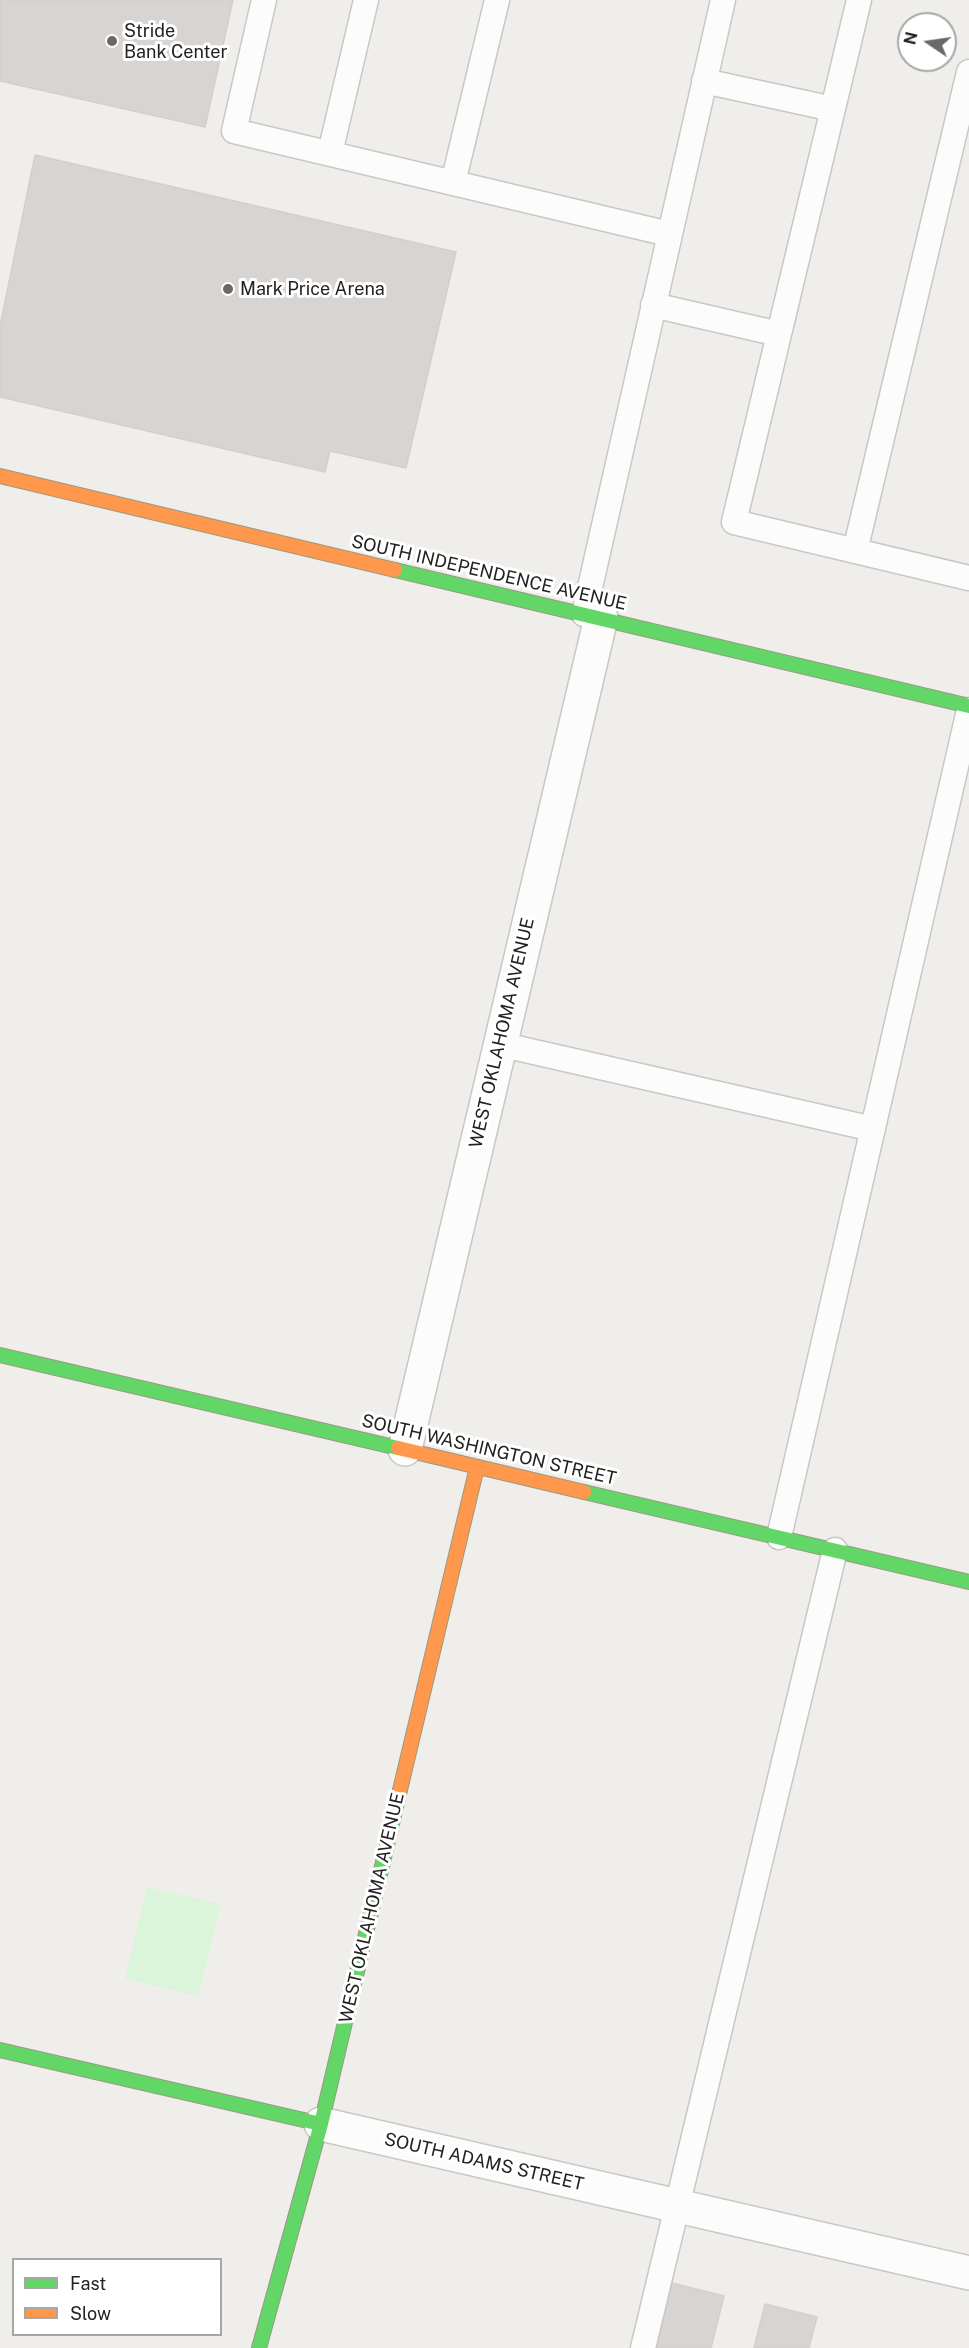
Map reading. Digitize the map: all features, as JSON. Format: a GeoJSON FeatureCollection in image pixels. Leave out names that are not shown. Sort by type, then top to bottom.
{"type":"FeatureCollection","features":[{"type":"Feature","properties":{"kind":"street","name":"SOUTH INDEPENDENCE AVENUE"},"geometry":{"type":"LineString","coordinates":[[0,476],[969,708]]}},
{"type":"Feature","properties":{"kind":"street","name":"WEST OKLAHOMA AVENUE"},"geometry":{"type":"LineString","coordinates":[[405,1449],[499,1044],[592,616]]}},
{"type":"Feature","properties":{"kind":"street","name":"SOUTH WASHINGTON STREET"},"geometry":{"type":"LineString","coordinates":[[0,1355],[969,1582]]}},
{"type":"Feature","properties":{"kind":"street","name":"WEST OKLAHOMA AVENUE"},"geometry":{"type":"LineString","coordinates":[[259,2348],[321,2124],[477,1467]]}},
{"type":"Feature","properties":{"kind":"street","name":"SOUTH ADAMS STREET"},"geometry":{"type":"LineString","coordinates":[[0,2050],[969,2273]]}},
{"type":"Feature","properties":{"kind":"lane"},"geometry":{"type":"LineString","coordinates":[[264,0],[234,131],[669,234]]}},
{"type":"Feature","properties":{"kind":"lane"},"geometry":{"type":"LineString","coordinates":[[330,153],[366,0]]}},
{"type":"Feature","properties":{"kind":"lane"},"geometry":{"type":"LineString","coordinates":[[453,183],[496,0]]}},
{"type":"Feature","properties":{"kind":"lane"},"geometry":{"type":"LineString","coordinates":[[592,616],[669,234],[723,0]]}},
{"type":"Feature","properties":{"kind":"lane"},"geometry":{"type":"LineString","coordinates":[[859,0],[734,522],[969,578]]}},
{"type":"Feature","properties":{"kind":"lane"},"geometry":{"type":"LineString","coordinates":[[855,551],[969,72]]}},
{"type":"Feature","properties":{"kind":"lane"},"geometry":{"type":"LineString","coordinates":[[704,81],[833,109]]}},
{"type":"Feature","properties":{"kind":"lane"},"geometry":{"type":"LineString","coordinates":[[654,305],[779,334]]}},
{"type":"Feature","properties":{"kind":"lane"},"geometry":{"type":"LineString","coordinates":[[779,1537],[969,708]]}},
{"type":"Feature","properties":{"kind":"lane"},"geometry":{"type":"LineString","coordinates":[[499,1044],[873,1129]]}},
{"type":"Feature","properties":{"kind":"lane"},"geometry":{"type":"LineString","coordinates":[[643,2348],[835,1550]]}},
{"type":"Feature","properties":{"kind":"green space"},"geometry":{"type":"Polygon","coordinates":[[[147,1887],[220,1904],[198,1996],[125,1979],[147,1887]]]}},
{"type":"Feature","properties":{"kind":"building","name":"Stride Bank Center"},"geometry":{"type":"Polygon","coordinates":[[[0,0],[233,0],[205,127],[0,81],[0,0]]]}},
{"type":"Feature","properties":{"kind":"building","name":"Mark Price Arena"},"geometry":{"type":"Polygon","coordinates":[[[35,155],[456,252],[406,468],[330,451],[325,472],[0,397],[0,326],[35,155]]]}},
{"type":"Feature","properties":{"kind":"building"},"geometry":{"type":"Polygon","coordinates":[[[672,2283],[724,2296],[711,2348],[656,2348],[672,2283]]]}},
{"type":"Feature","properties":{"kind":"building"},"geometry":{"type":"Polygon","coordinates":[[[765,2304],[817,2317],[809,2348],[754,2348],[765,2304]]]}},
{"type":"Feature","properties":{"kind":"traffic: fast"},"geometry":{"type":"LineString","coordinates":[[395,570],[969,706]]}},
{"type":"Feature","properties":{"kind":"traffic: fast"},"geometry":{"type":"LineString","coordinates":[[0,1355],[398,1448]]}},
{"type":"Feature","properties":{"kind":"traffic: fast"},"geometry":{"type":"LineString","coordinates":[[584,1492],[969,1582]]}},
{"type":"Feature","properties":{"kind":"traffic: fast"},"geometry":{"type":"LineString","coordinates":[[259,2348],[321,2124],[400,1790]]}},
{"type":"Feature","properties":{"kind":"traffic: fast"},"geometry":{"type":"LineString","coordinates":[[0,2050],[321,2124]]}},
{"type":"Feature","properties":{"kind":"traffic: slow"},"geometry":{"type":"LineString","coordinates":[[0,476],[395,570]]}},
{"type":"Feature","properties":{"kind":"traffic: slow"},"geometry":{"type":"LineString","coordinates":[[398,1448],[584,1492]]}},
{"type":"Feature","properties":{"kind":"traffic: slow"},"geometry":{"type":"LineString","coordinates":[[400,1790],[477,1467]]}},
{"type":"Feature","properties":{"kind":"place","name":"Stride Bank Center"},"geometry":{"type":"Point","coordinates":[112,41]}},
{"type":"Feature","properties":{"kind":"place","name":"Mark Price Arena"},"geometry":{"type":"Point","coordinates":[228,289]}}]}
